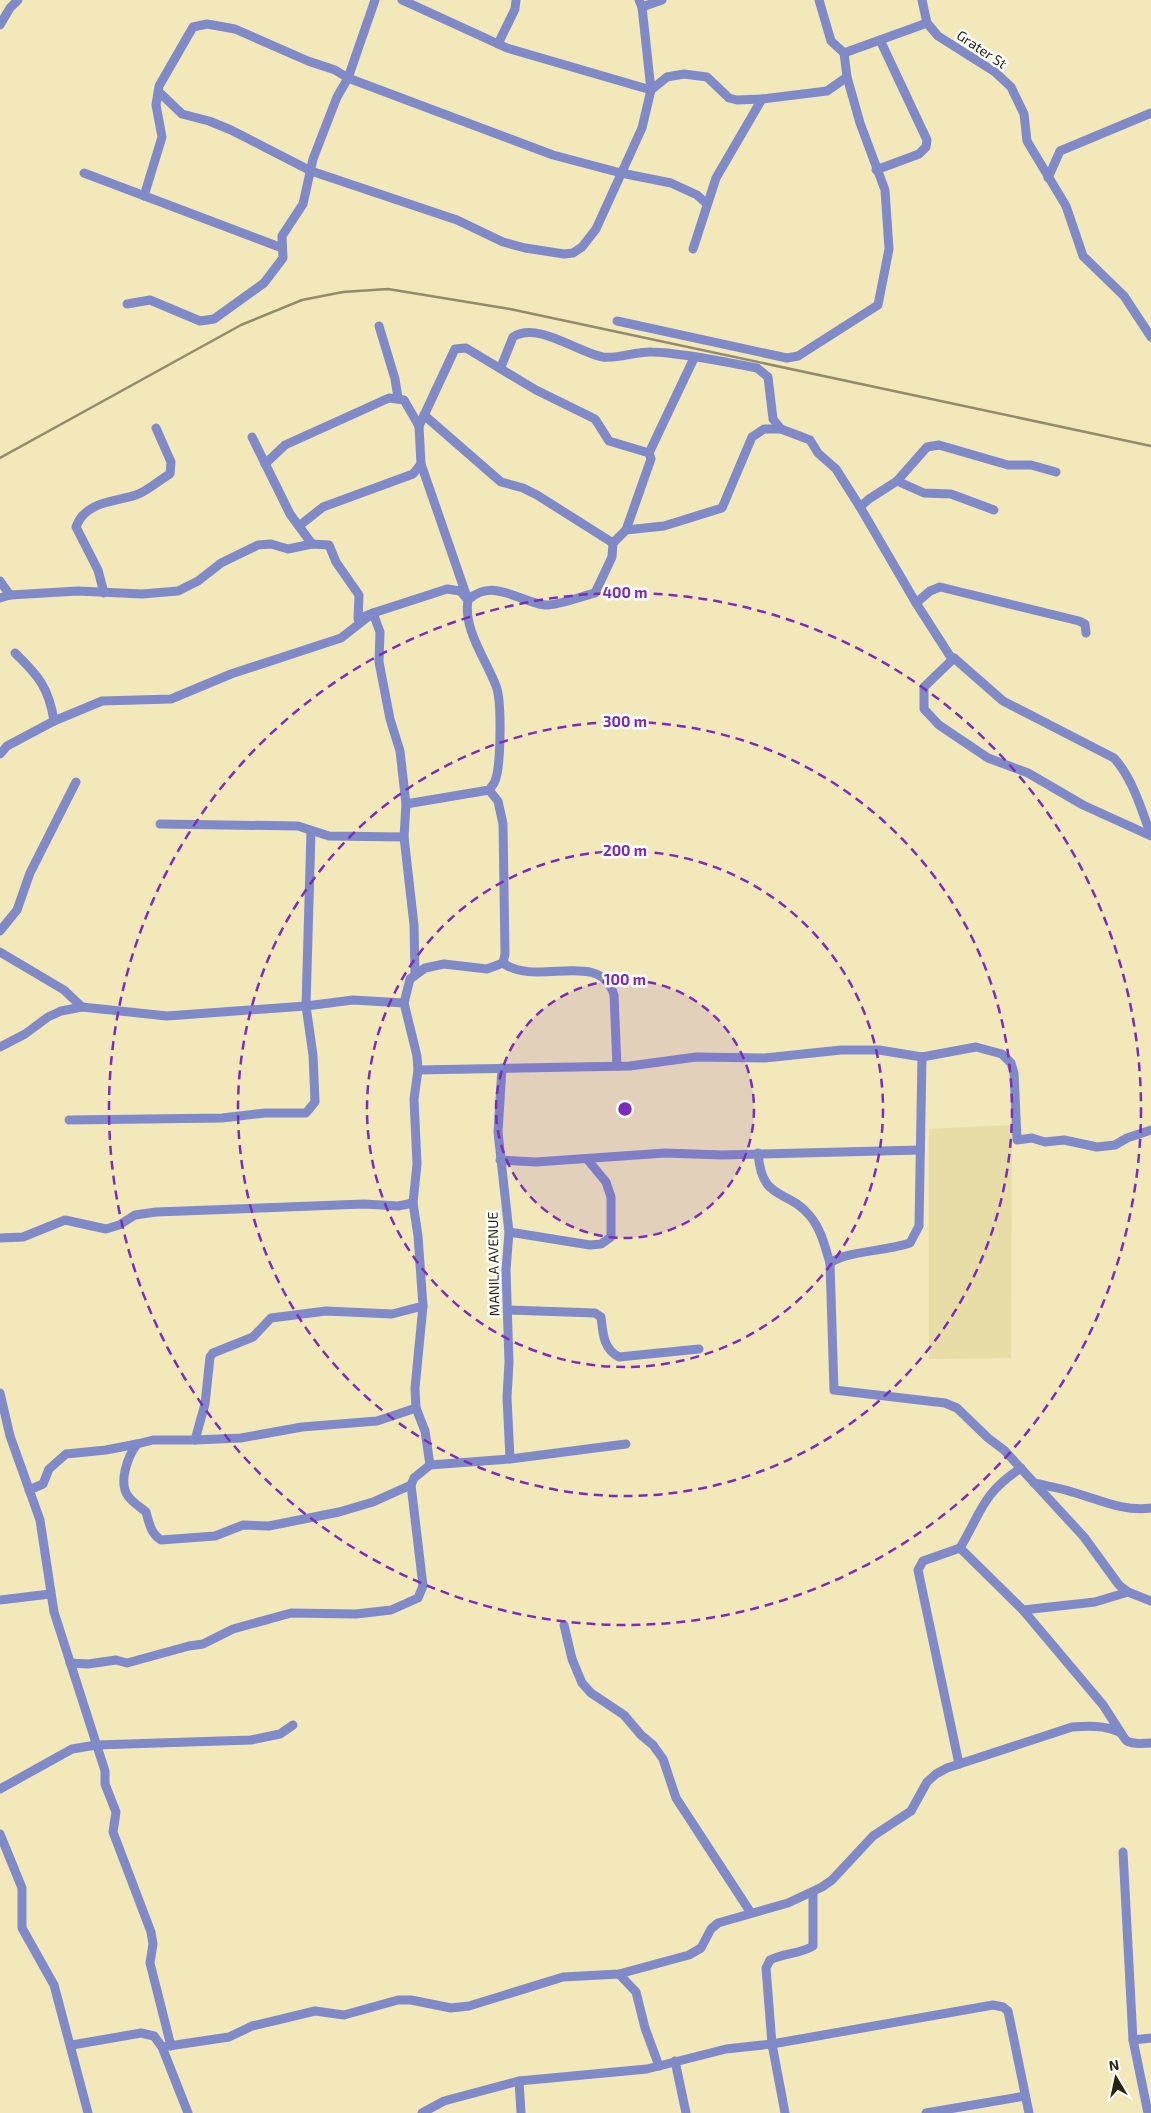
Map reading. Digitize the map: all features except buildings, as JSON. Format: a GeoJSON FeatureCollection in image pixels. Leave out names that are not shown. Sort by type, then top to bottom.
{"type":"FeatureCollection","features":[{"type":"Feature","properties":{"kind":"street"},"geometry":{"type":"LineString","coordinates":[[0,25],[10,8],[18,0]]}},
{"type":"Feature","properties":{"kind":"street"},"geometry":{"type":"LineString","coordinates":[[127,304],[150,300],[200,321],[214,319],[264,283],[283,258],[282,236],[303,204],[312,171],[313,159],[337,97],[348,78],[375,0]]}},
{"type":"Feature","properties":{"kind":"street"},"geometry":{"type":"LineString","coordinates":[[402,0],[498,44],[530,56],[651,90]]}},
{"type":"Feature","properties":{"kind":"street"},"geometry":{"type":"LineString","coordinates":[[498,44],[515,9],[516,0]]}},
{"type":"Feature","properties":{"kind":"street"},"geometry":{"type":"LineString","coordinates":[[159,92],[182,114],[209,121],[231,130],[312,171],[449,217],[503,242],[564,254],[573,253],[582,247],[596,229],[618,185],[621,173],[642,128],[651,90],[641,3],[662,0]]}},
{"type":"Feature","properties":{"kind":"street"},"geometry":{"type":"LineString","coordinates":[[617,322],[787,358],[798,356],[878,305],[889,249],[885,190],[860,124],[847,77],[844,53],[831,40],[819,0]]}},
{"type":"Feature","properties":{"kind":"street"},"geometry":{"type":"LineString","coordinates":[[844,53],[927,23],[922,0]]}},
{"type":"Feature","properties":{"kind":"street","name":"Grater St"},"geometry":{"type":"LineString","coordinates":[[927,23],[955,48],[995,72],[1011,87],[1024,114],[1027,141],[1066,206],[1083,256],[1124,296],[1151,337]]}},
{"type":"Feature","properties":{"kind":"street"},"geometry":{"type":"LineString","coordinates":[[144,196],[162,138],[156,105],[159,86],[193,27],[207,24],[235,29],[308,61],[335,70],[348,78],[553,155],[621,173],[671,182],[691,192],[708,204]]}},
{"type":"Feature","properties":{"kind":"street"},"geometry":{"type":"LineString","coordinates":[[876,170],[919,154],[926,148],[927,140],[880,40]]}},
{"type":"Feature","properties":{"kind":"street"},"geometry":{"type":"LineString","coordinates":[[651,90],[668,77],[684,74],[707,77],[729,98],[737,100],[827,91],[847,77]]}},
{"type":"Feature","properties":{"kind":"street"},"geometry":{"type":"LineString","coordinates":[[693,249],[716,178],[762,98]]}},
{"type":"Feature","properties":{"kind":"street"},"geometry":{"type":"LineString","coordinates":[[1048,178],[1060,151],[1151,113]]}},
{"type":"Feature","properties":{"kind":"street"},"geometry":{"type":"LineString","coordinates":[[84,173],[282,248]]}},
{"type":"Feature","properties":{"kind":"street"},"geometry":{"type":"LineString","coordinates":[[378,326],[396,379],[398,398]]}},
{"type":"Feature","properties":{"kind":"street"},"geometry":{"type":"LineString","coordinates":[[501,367],[513,337],[523,332],[562,339],[587,352],[604,357],[652,352],[757,368],[768,377],[773,419],[781,429]]}},
{"type":"Feature","properties":{"kind":"street"},"geometry":{"type":"LineString","coordinates":[[419,426],[455,349],[466,348],[501,367],[536,390],[595,419],[609,441],[641,449],[649,453]]}},
{"type":"Feature","properties":{"kind":"street"},"geometry":{"type":"LineString","coordinates":[[468,600],[477,592],[496,590],[546,605],[595,592],[612,557],[613,543],[626,530],[651,460],[649,453],[694,358]]}},
{"type":"Feature","properties":{"kind":"street"},"geometry":{"type":"LineString","coordinates":[[265,464],[284,445],[389,398],[404,400],[419,426],[421,464],[468,600],[468,618],[477,646],[497,688],[500,706],[498,770],[495,782],[489,790],[406,804]]}},
{"type":"Feature","properties":{"kind":"street"},"geometry":{"type":"LineString","coordinates":[[424,415],[501,482],[524,488],[613,543]]}},
{"type":"Feature","properties":{"kind":"street"},"geometry":{"type":"LineString","coordinates":[[104,593],[98,570],[76,527],[85,513],[102,502],[138,494],[170,474],[170,462],[156,428]]}},
{"type":"Feature","properties":{"kind":"street"},"geometry":{"type":"LineString","coordinates":[[626,530],[664,526],[722,508],[752,437],[764,429],[781,429],[810,440],[818,453],[836,469],[916,604],[950,656],[1003,702],[1114,758],[1129,778],[1151,835]]}},
{"type":"Feature","properties":{"kind":"street"},"geometry":{"type":"LineString","coordinates":[[252,437],[299,526],[312,544]]}},
{"type":"Feature","properties":{"kind":"street"},"geometry":{"type":"LineString","coordinates":[[860,508],[869,499],[897,481],[928,447],[938,446],[1008,465],[1031,465],[1056,472]]}},
{"type":"Feature","properties":{"kind":"street"},"geometry":{"type":"LineString","coordinates":[[299,526],[324,507],[412,474],[421,464]]}},
{"type":"Feature","properties":{"kind":"street"},"geometry":{"type":"LineString","coordinates":[[897,481],[924,494],[951,494],[994,510]]}},
{"type":"Feature","properties":{"kind":"street"},"geometry":{"type":"LineString","coordinates":[[0,598],[10,595],[78,591],[142,594],[178,591],[198,581],[221,563],[258,545],[271,544],[288,549],[312,544],[329,545],[336,562],[357,590],[359,595],[358,619],[447,589],[460,591],[468,600]]}},
{"type":"Feature","properties":{"kind":"street"},"geometry":{"type":"LineString","coordinates":[[0,581],[10,595]]}},
{"type":"Feature","properties":{"kind":"street"},"geometry":{"type":"LineString","coordinates":[[916,604],[930,591],[940,587],[1080,621],[1085,624],[1086,633]]}},
{"type":"Feature","properties":{"kind":"street"},"geometry":{"type":"LineString","coordinates":[[0,754],[7,746],[54,721],[102,701],[171,699],[231,674],[341,638],[373,613]]}},
{"type":"Feature","properties":{"kind":"street"},"geometry":{"type":"LineString","coordinates":[[373,613],[380,632],[380,662],[390,719],[400,751],[406,804],[404,837],[414,925],[415,974]]}},
{"type":"Feature","properties":{"kind":"street"},"geometry":{"type":"LineString","coordinates":[[15,653],[38,674],[51,701],[54,721]]}},
{"type":"Feature","properties":{"kind":"street"},"geometry":{"type":"LineString","coordinates":[[954,658],[924,687],[924,708],[939,725],[988,758],[1028,773],[1138,832],[1151,835]]}},
{"type":"Feature","properties":{"kind":"street"},"geometry":{"type":"LineString","coordinates":[[0,931],[16,910],[30,873],[76,782]]}},
{"type":"Feature","properties":{"kind":"street"},"geometry":{"type":"LineString","coordinates":[[430,1465],[425,1431],[416,1408],[415,1388],[423,1306],[418,1236],[413,1203],[417,1164],[414,1099],[418,1070],[417,1056],[404,1002],[410,979],[424,968],[444,964],[487,969],[502,963],[505,954],[503,824],[498,802],[489,790]]}},
{"type":"Feature","properties":{"kind":"street"},"geometry":{"type":"LineString","coordinates":[[160,824],[298,826],[329,836],[404,837]]}},
{"type":"Feature","properties":{"kind":"street"},"geometry":{"type":"LineString","coordinates":[[69,1120],[222,1118],[265,1113],[306,1113],[315,1102],[313,1055],[306,1006],[311,831]]}},
{"type":"Feature","properties":{"kind":"street"},"geometry":{"type":"LineString","coordinates":[[0,952],[64,990],[82,1007]]}},
{"type":"Feature","properties":{"kind":"street"},"geometry":{"type":"LineString","coordinates":[[502,963],[513,971],[534,974],[571,970],[598,973],[606,979],[614,995],[617,1066]]}},
{"type":"Feature","properties":{"kind":"street"},"geometry":{"type":"LineString","coordinates":[[0,1047],[24,1034],[48,1017],[61,1011],[82,1007],[167,1016],[306,1006],[354,1000],[404,1002]]}},
{"type":"Feature","properties":{"kind":"street"},"geometry":{"type":"LineString","coordinates":[[418,1070],[617,1066],[696,1057],[765,1058],[841,1050],[879,1050],[922,1057],[976,1047],[1002,1054],[1011,1063],[1014,1074],[1017,1140],[1032,1138],[1046,1142],[1064,1140],[1097,1147],[1115,1145],[1127,1138],[1151,1130]]}},
{"type":"Feature","properties":{"kind":"street"},"geometry":{"type":"LineString","coordinates":[[830,1263],[839,1256],[892,1249],[910,1243],[919,1226],[922,1057]]}},
{"type":"Feature","properties":{"kind":"street","name":"MANILA AVENUE"},"geometry":{"type":"LineString","coordinates":[[502,1068],[498,1132],[509,1232],[506,1270],[509,1362],[507,1396],[510,1460]]}},
{"type":"Feature","properties":{"kind":"street"},"geometry":{"type":"LineString","coordinates":[[500,1160],[536,1162],[665,1153],[920,1150]]}},
{"type":"Feature","properties":{"kind":"street"},"geometry":{"type":"LineString","coordinates":[[758,1153],[763,1180],[810,1216],[821,1234],[830,1263],[834,1390],[873,1392],[945,1403],[957,1408],[988,1438],[1004,1450],[1021,1468],[1084,1537],[1120,1585],[1128,1592],[1151,1601]]}},
{"type":"Feature","properties":{"kind":"street"},"geometry":{"type":"LineString","coordinates":[[509,1232],[590,1245],[601,1244],[611,1237],[611,1197],[606,1182],[587,1159]]}},
{"type":"Feature","properties":{"kind":"street"},"geometry":{"type":"LineString","coordinates":[[0,1238],[23,1237],[65,1220],[106,1229],[118,1225],[135,1215],[156,1212],[364,1204],[398,1206],[413,1203]]}},
{"type":"Feature","properties":{"kind":"street"},"geometry":{"type":"LineString","coordinates":[[195,1440],[205,1404],[210,1357],[213,1353],[253,1337],[266,1321],[271,1318],[326,1311],[392,1314],[423,1306]]}},
{"type":"Feature","properties":{"kind":"street"},"geometry":{"type":"LineString","coordinates":[[508,1310],[595,1313],[601,1317],[605,1345],[612,1354],[620,1357],[699,1350]]}},
{"type":"Feature","properties":{"kind":"street"},"geometry":{"type":"LineString","coordinates":[[0,1393],[10,1436],[40,1520],[50,1594],[116,1812],[113,1832],[151,1932],[153,1944],[150,1962],[167,2046],[188,2113]]}},
{"type":"Feature","properties":{"kind":"street"},"geometry":{"type":"LineString","coordinates":[[29,1490],[43,1484],[49,1469],[66,1454],[106,1450],[153,1440],[240,1438],[302,1428],[377,1420],[416,1408]]}},
{"type":"Feature","properties":{"kind":"street"},"geometry":{"type":"LineString","coordinates":[[137,1444],[130,1454],[126,1467],[126,1494],[146,1512],[150,1527],[155,1536],[161,1540],[216,1536],[243,1525],[269,1526],[339,1512],[373,1502],[411,1485]]}},
{"type":"Feature","properties":{"kind":"street"},"geometry":{"type":"LineString","coordinates":[[70,1663],[88,1664],[116,1660],[126,1663],[182,1647],[203,1644],[233,1629],[291,1613],[356,1614],[391,1610],[418,1598],[423,1586],[411,1485],[414,1478],[430,1465],[510,1460],[626,1444]]}},
{"type":"Feature","properties":{"kind":"street"},"geometry":{"type":"LineString","coordinates":[[959,1764],[918,1570],[923,1561],[960,1548],[976,1516],[992,1491],[1021,1468]]}},
{"type":"Feature","properties":{"kind":"street"},"geometry":{"type":"LineString","coordinates":[[1034,1483],[1073,1492],[1110,1505],[1142,1509],[1151,1508]]}},
{"type":"Feature","properties":{"kind":"street"},"geometry":{"type":"LineString","coordinates":[[960,1548],[1023,1610],[1103,1705],[1126,1740],[1135,1744],[1151,1743]]}},
{"type":"Feature","properties":{"kind":"street"},"geometry":{"type":"LineString","coordinates":[[1023,1610],[1096,1602],[1128,1592]]}},
{"type":"Feature","properties":{"kind":"street"},"geometry":{"type":"LineString","coordinates":[[0,1600],[50,1594]]}},
{"type":"Feature","properties":{"kind":"street"},"geometry":{"type":"LineString","coordinates":[[564,1625],[572,1659],[582,1683],[591,1693],[624,1715],[641,1735],[653,1745],[663,1759],[676,1798],[752,1913]]}},
{"type":"Feature","properties":{"kind":"street"},"geometry":{"type":"LineString","coordinates":[[0,1789],[72,1749],[96,1745],[251,1740],[280,1734],[293,1725]]}},
{"type":"Feature","properties":{"kind":"street"},"geometry":{"type":"LineString","coordinates":[[72,2045],[140,2033],[154,2036],[167,2046],[229,2037],[252,2026],[315,2012],[344,2015],[398,2000],[410,2000],[451,2008],[469,2006],[563,1977],[619,1974],[689,1954],[701,1948],[711,1929],[718,1923],[788,1903],[813,1892],[832,1880],[873,1836],[911,1811],[927,1782],[947,1768],[1072,1727],[1088,1726],[1121,1733]]}},
{"type":"Feature","properties":{"kind":"street"},"geometry":{"type":"LineString","coordinates":[[0,1834],[22,1888],[22,1928],[54,1985],[72,2045],[88,2113]]}},
{"type":"Feature","properties":{"kind":"street"},"geometry":{"type":"LineString","coordinates":[[1123,1852],[1133,2040],[1148,2113]]}},
{"type":"Feature","properties":{"kind":"street"},"geometry":{"type":"LineString","coordinates":[[785,2113],[772,2044],[766,1968],[770,1960],[780,1954],[807,1950],[813,1946],[815,1940],[813,1892]]}},
{"type":"Feature","properties":{"kind":"street"},"geometry":{"type":"LineString","coordinates":[[619,1974],[636,1992],[645,2028],[659,2066]]}},
{"type":"Feature","properties":{"kind":"street"},"geometry":{"type":"LineString","coordinates":[[422,2113],[444,2101],[519,2081],[647,2069],[726,2049],[772,2044],[993,2005],[1003,2007],[1008,2011],[1029,2113]]}},
{"type":"Feature","properties":{"kind":"street"},"geometry":{"type":"LineString","coordinates":[[1133,2040],[1151,2038]]}},
{"type":"Feature","properties":{"kind":"street"},"geometry":{"type":"LineString","coordinates":[[675,2062],[686,2113]]}},
{"type":"Feature","properties":{"kind":"street"},"geometry":{"type":"LineString","coordinates":[[519,2081],[521,2113]]}},
{"type":"Feature","properties":{"kind":"street"},"geometry":{"type":"LineString","coordinates":[[926,2113],[1025,2096]]}},
{"type":"Feature","properties":{"kind":"shaded area"},"geometry":{"type":"Polygon","coordinates":[[[1012,1125],[1011,1358],[929,1359],[929,1129],[1012,1125]]]}},
{"type":"Feature","properties":{"kind":"railway"},"geometry":{"type":"LineString","coordinates":[[0,458],[241,325],[302,300],[343,292],[388,289],[510,309],[1151,446]]}}]}
